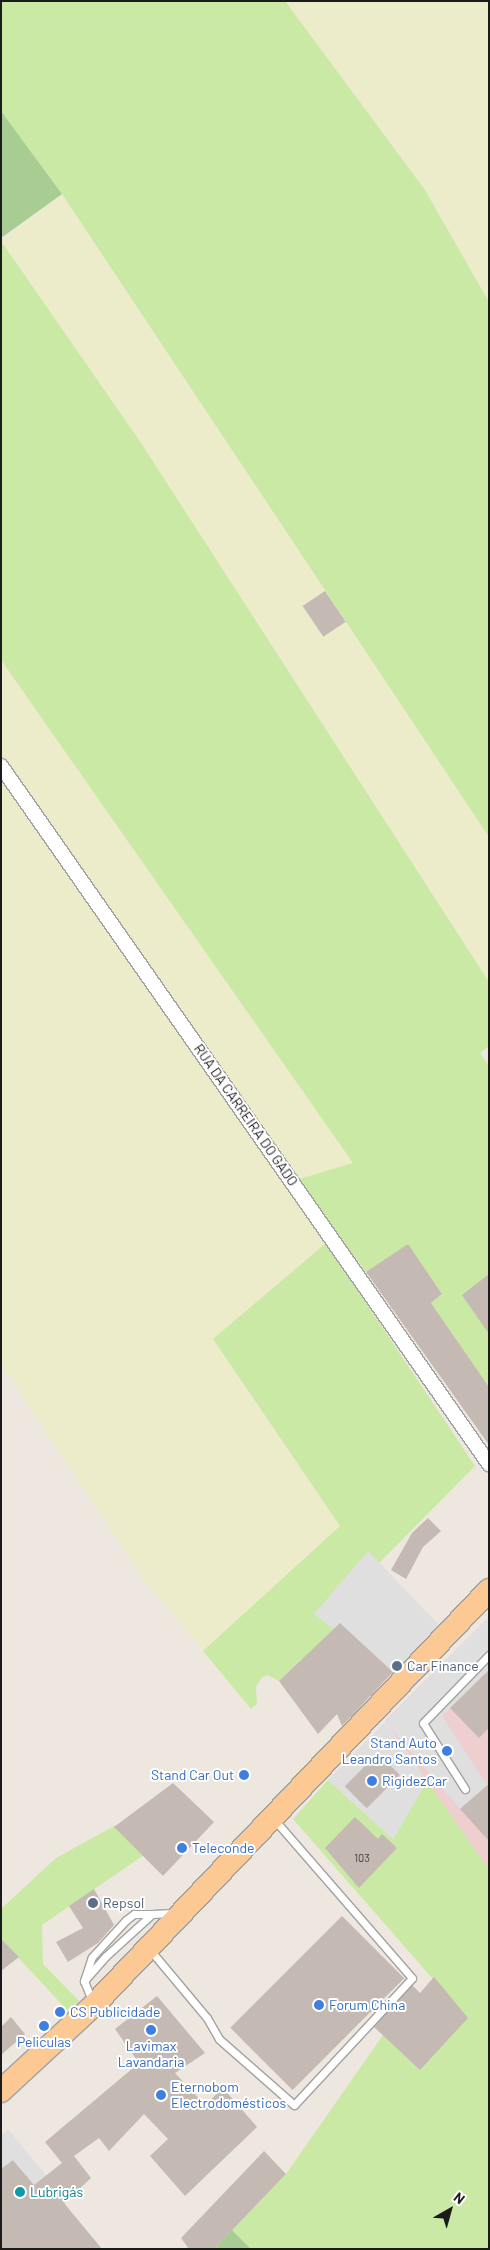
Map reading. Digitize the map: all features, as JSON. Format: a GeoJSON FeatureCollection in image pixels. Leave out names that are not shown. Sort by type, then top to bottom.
{"type":"FeatureCollection","features":[{"type":"Feature","properties":{"kind":"main road"},"geometry":{"type":"LineString","coordinates":[[1,2091],[94,2005],[486,1597]]}},
{"type":"Feature","properties":{"kind":"street","name":"RUA DA CARREIRA DO GADO"},"geometry":{"type":"LineString","coordinates":[[1,766],[489,1464]]}},
{"type":"Feature","properties":{"kind":"lane"},"geometry":{"type":"LineString","coordinates":[[465,1789],[423,1723],[489,1655]]}},
{"type":"Feature","properties":{"kind":"lane"},"geometry":{"type":"LineString","coordinates":[[149,1948],[207,2018],[219,2039],[294,2105],[412,1978],[274,1819]]}},
{"type":"Feature","properties":{"kind":"lane"},"geometry":{"type":"LineString","coordinates":[[94,2005],[85,1993],[84,1981],[92,1957],[126,1920],[134,1914],[184,1913]]}},
{"type":"Feature","properties":{"kind":"lane"},"geometry":{"type":"LineString","coordinates":[[84,1981],[128,1934],[152,1914]]}},
{"type":"Feature","properties":{"kind":"shaded area"},"geometry":{"type":"Polygon","coordinates":[[[368,1551],[438,1624],[395,1674],[340,1623],[334,1629],[314,1614],[368,1551]]]}},
{"type":"Feature","properties":{"kind":"shaded area","name":"Stand Auto Leandro Santos"},"geometry":{"type":"Polygon","coordinates":[[[489,1617],[489,1870],[385,1721],[489,1617]]]}},
{"type":"Feature","properties":{"kind":"shaded area"},"geometry":{"type":"Polygon","coordinates":[[[489,1617],[489,1670],[442,1716],[487,1785],[460,1809],[389,1726],[427,1781],[393,1839],[328,1780],[489,1617]]]}},
{"type":"Feature","properties":{"kind":"shaded area"},"geometry":{"type":"Polygon","coordinates":[[[8,2129],[67,2201],[57,2214],[14,2160],[1,2169],[1,2135],[8,2129]]]}},
{"type":"Feature","properties":{"kind":"green space"},"geometry":{"type":"Polygon","coordinates":[[[1,1],[285,1],[425,190],[489,302],[489,837],[62,194],[1,111],[1,1]]]}},
{"type":"Feature","properties":{"kind":"green space"},"geometry":{"type":"Polygon","coordinates":[[[285,1],[489,1],[489,302],[425,190],[285,1]]]}},
{"type":"Feature","properties":{"kind":"green space"},"geometry":{"type":"Polygon","coordinates":[[[1,111],[62,194],[1,238],[1,111]]]}},
{"type":"Feature","properties":{"kind":"green space"},"geometry":{"type":"Polygon","coordinates":[[[62,194],[489,837],[489,982],[141,443],[1,241],[62,194]]]}},
{"type":"Feature","properties":{"kind":"green space"},"geometry":{"type":"Polygon","coordinates":[[[1,241],[141,443],[489,982],[489,1046],[480,1053],[489,1066],[489,1387],[431,1303],[442,1294],[408,1245],[366,1272],[296,1180],[353,1163],[1,660],[1,241]]]}},
{"type":"Feature","properties":{"kind":"green space"},"geometry":{"type":"Polygon","coordinates":[[[1,660],[354,1164],[296,1180],[326,1243],[213,1339],[340,1526],[203,1651],[145,1581],[1,1364],[1,660]]]}},
{"type":"Feature","properties":{"kind":"green space"},"geometry":{"type":"Polygon","coordinates":[[[326,1243],[475,1466],[379,1563],[368,1552],[315,1614],[334,1629],[279,1681],[268,1675],[262,1677],[256,1687],[257,1704],[251,1709],[203,1651],[340,1526],[213,1339],[326,1243]]]}},
{"type":"Feature","properties":{"kind":"green space"},"geometry":{"type":"Polygon","coordinates":[[[328,1780],[393,1839],[427,1781],[489,1870],[489,2249],[251,2249],[232,2230],[286,2174],[383,2035],[420,2070],[467,2018],[293,1819],[328,1780]]]}},
{"type":"Feature","properties":{"kind":"green space"},"geometry":{"type":"Polygon","coordinates":[[[116,1825],[144,1855],[42,1925],[43,1964],[79,2001],[67,2010],[1,1939],[1,1909],[56,1858],[116,1825]]]}},
{"type":"Feature","properties":{"kind":"green space"},"geometry":{"type":"Polygon","coordinates":[[[232,2230],[251,2249],[214,2249],[232,2230]]]}},
{"type":"Feature","properties":{"kind":"building"},"geometry":{"type":"Polygon","coordinates":[[[325,591],[346,622],[323,637],[303,606],[325,591]]]}},
{"type":"Feature","properties":{"kind":"building"},"geometry":{"type":"Polygon","coordinates":[[[408,1244],[442,1294],[431,1303],[489,1387],[489,1445],[366,1272],[408,1244]]]}},
{"type":"Feature","properties":{"kind":"building"},"geometry":{"type":"Polygon","coordinates":[[[489,1274],[489,1334],[462,1295],[489,1274]]]}},
{"type":"Feature","properties":{"kind":"building"},"geometry":{"type":"Polygon","coordinates":[[[428,1518],[441,1531],[423,1547],[406,1579],[391,1570],[412,1533],[428,1518]]]}},
{"type":"Feature","properties":{"kind":"building"},"geometry":{"type":"Polygon","coordinates":[[[340,1623],[393,1672],[342,1726],[337,1714],[318,1734],[279,1681],[340,1623]]]}},
{"type":"Feature","properties":{"kind":"building"},"geometry":{"type":"Polygon","coordinates":[[[489,1670],[489,1728],[479,1738],[450,1708],[489,1670]]]}},
{"type":"Feature","properties":{"kind":"building","name":"RigidezCar"},"geometry":{"type":"Polygon","coordinates":[[[378,1753],[400,1775],[367,1808],[345,1786],[378,1753]]]}},
{"type":"Feature","properties":{"kind":"building"},"geometry":{"type":"Polygon","coordinates":[[[173,1783],[214,1822],[163,1876],[114,1827],[173,1783]]]}},
{"type":"Feature","properties":{"kind":"building"},"geometry":{"type":"Polygon","coordinates":[[[489,1784],[489,1841],[460,1809],[489,1784]]]}},
{"type":"Feature","properties":{"kind":"building"},"geometry":{"type":"Polygon","coordinates":[[[355,1817],[378,1839],[382,1834],[397,1848],[359,1888],[325,1848],[355,1817]]]}},
{"type":"Feature","properties":{"kind":"building"},"geometry":{"type":"Polygon","coordinates":[[[94,1889],[114,1925],[98,1943],[68,1962],[56,1942],[83,1928],[69,1906],[94,1889]]]}},
{"type":"Feature","properties":{"kind":"building","name":"Forum China"},"geometry":{"type":"Polygon","coordinates":[[[342,1916],[404,1978],[293,2090],[230,2028],[342,1916]]]}},
{"type":"Feature","properties":{"kind":"building"},"geometry":{"type":"Polygon","coordinates":[[[1,1939],[19,1957],[1,1971],[1,1939]]]}},
{"type":"Feature","properties":{"kind":"building"},"geometry":{"type":"Polygon","coordinates":[[[434,1977],[468,2018],[420,2070],[374,2027],[412,1985],[420,1993],[434,1977]]]}},
{"type":"Feature","properties":{"kind":"building"},"geometry":{"type":"Polygon","coordinates":[[[157,1996],[205,2053],[175,2073],[205,2105],[223,2088],[257,2127],[185,2196],[150,2156],[168,2139],[144,2114],[109,2151],[99,2138],[74,2156],[91,2178],[64,2203],[102,2249],[1,2249],[1,2169],[13,2160],[34,2185],[62,2163],[45,2142],[139,2063],[115,2029],[157,1996]]]}},
{"type":"Feature","properties":{"kind":"building"},"geometry":{"type":"Polygon","coordinates":[[[11,2017],[25,2034],[1,2055],[1,2027],[11,2017]]]}},
{"type":"Feature","properties":{"kind":"building"},"geometry":{"type":"Polygon","coordinates":[[[264,2151],[286,2174],[214,2249],[189,2249],[181,2238],[264,2151]]]}},
{"type":"Feature","properties":{"kind":"place","name":"Car Finance"},"geometry":{"type":"Point","coordinates":[397,1666]}},
{"type":"Feature","properties":{"kind":"place","name":"Stand Auto Leandro Santos"},"geometry":{"type":"Point","coordinates":[447,1751]}},
{"type":"Feature","properties":{"kind":"place","name":"Stand Car Out"},"geometry":{"type":"Point","coordinates":[244,1775]}},
{"type":"Feature","properties":{"kind":"place","name":"RigidezCar"},"geometry":{"type":"Point","coordinates":[372,1781]}},
{"type":"Feature","properties":{"kind":"place","name":"Teleconde"},"geometry":{"type":"Point","coordinates":[182,1848]}},
{"type":"Feature","properties":{"kind":"place","name":"Repsol"},"geometry":{"type":"Point","coordinates":[93,1903]}},
{"type":"Feature","properties":{"kind":"place","name":"Forum China"},"geometry":{"type":"Point","coordinates":[319,2005]}},
{"type":"Feature","properties":{"kind":"place","name":"CS Publicidade"},"geometry":{"type":"Point","coordinates":[60,2012]}},
{"type":"Feature","properties":{"kind":"place","name":"Peliculas"},"geometry":{"type":"Point","coordinates":[44,2026]}},
{"type":"Feature","properties":{"kind":"place","name":"Lavimax Lavandaria"},"geometry":{"type":"Point","coordinates":[151,2030]}},
{"type":"Feature","properties":{"kind":"place","name":"Eternobom Electrodomésticos"},"geometry":{"type":"Point","coordinates":[161,2095]}},
{"type":"Feature","properties":{"kind":"place","name":"Lubrigás"},"geometry":{"type":"Point","coordinates":[20,2192]}}]}
